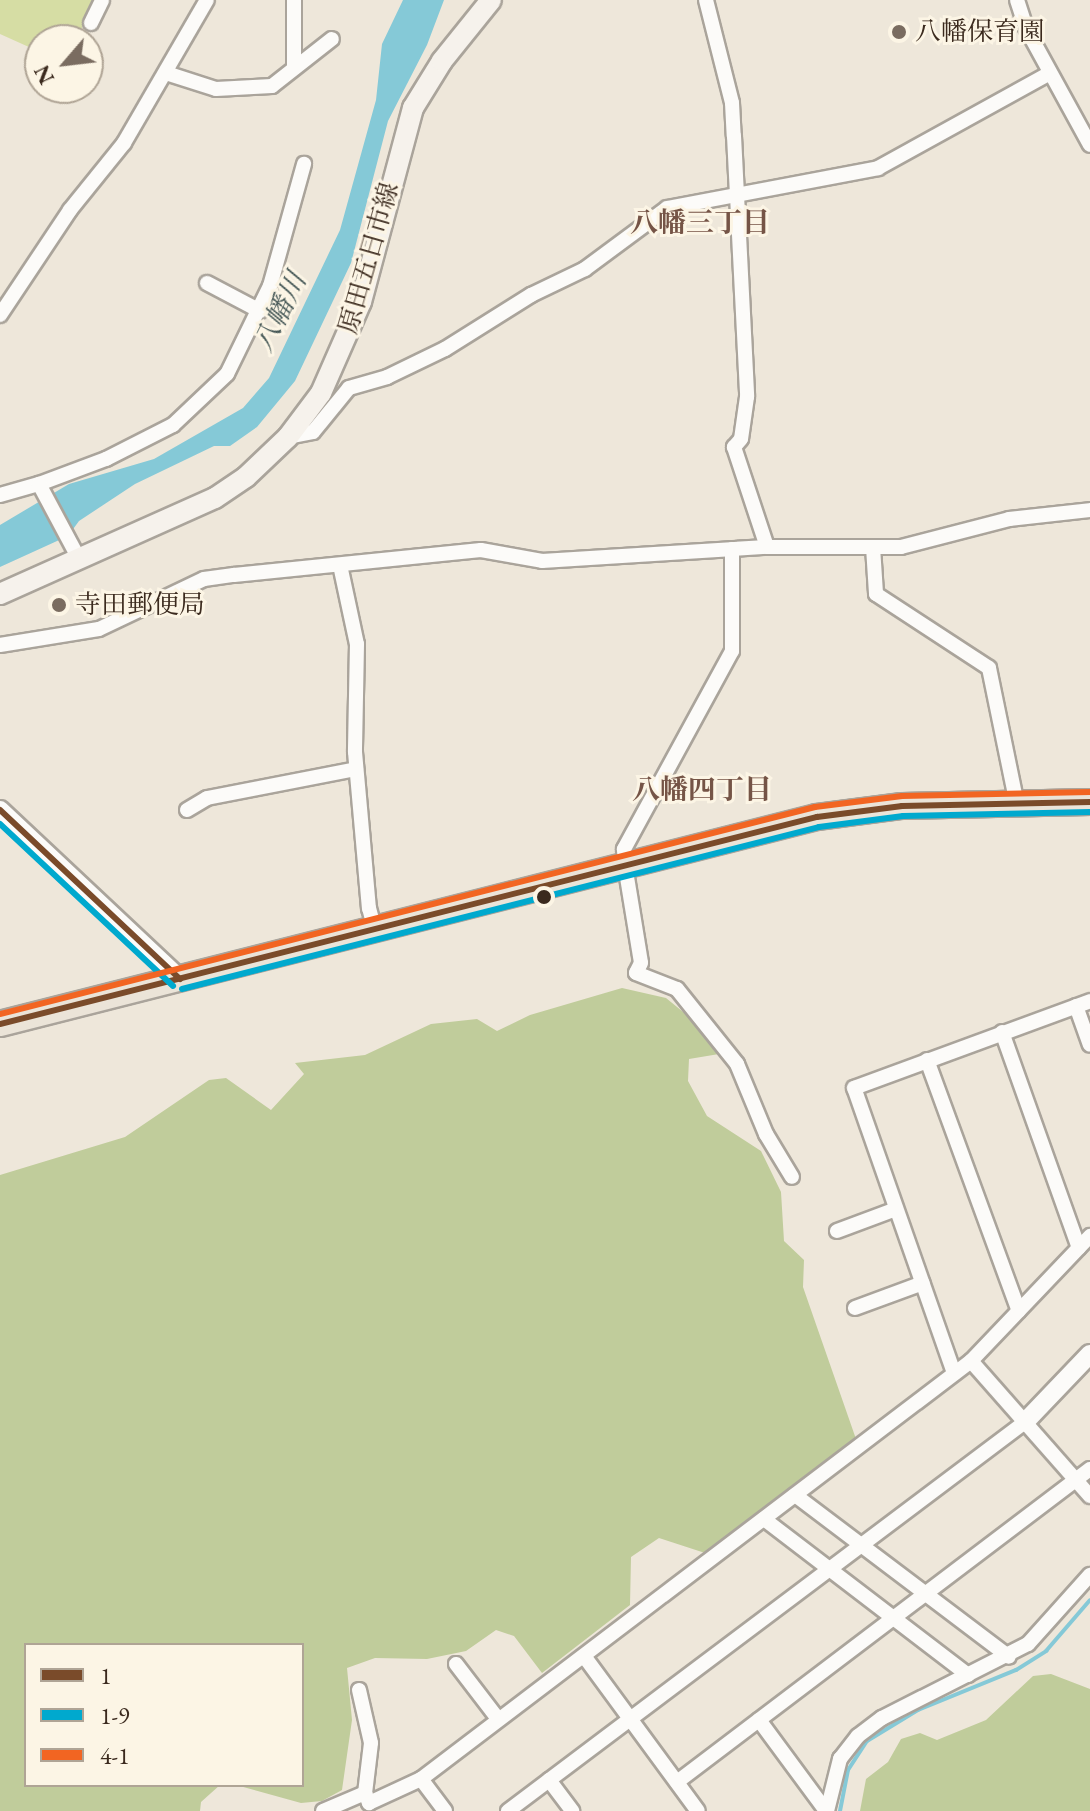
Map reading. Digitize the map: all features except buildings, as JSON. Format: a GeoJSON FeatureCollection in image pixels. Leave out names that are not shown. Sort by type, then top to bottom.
{"type":"FeatureCollection","features":[{"type":"Feature","properties":{"kind":"main road","name":"原田五日市線"},"geometry":{"type":"LineString","coordinates":[[0,594],[77,556],[215,498],[246,477],[288,437],[321,393],[361,302],[413,108],[442,61],[491,0]]}},
{"type":"Feature","properties":{"kind":"main road"},"geometry":{"type":"LineString","coordinates":[[0,1024],[817,817],[902,806],[1090,802]]}},
{"type":"Feature","properties":{"kind":"street"},"geometry":{"type":"LineString","coordinates":[[91,23],[102,0]]}},
{"type":"Feature","properties":{"kind":"street"},"geometry":{"type":"LineString","coordinates":[[0,315],[70,210],[124,143],[207,0]]}},
{"type":"Feature","properties":{"kind":"street"},"geometry":{"type":"LineString","coordinates":[[294,0],[294,68]]}},
{"type":"Feature","properties":{"kind":"street"},"geometry":{"type":"LineString","coordinates":[[706,0],[732,103],[747,397],[741,439],[734,447],[767,547]]}},
{"type":"Feature","properties":{"kind":"street"},"geometry":{"type":"LineString","coordinates":[[1017,0],[1050,73],[1090,145]]}},
{"type":"Feature","properties":{"kind":"street"},"geometry":{"type":"LineString","coordinates":[[166,73],[216,89],[272,86],[332,39]]}},
{"type":"Feature","properties":{"kind":"street"},"geometry":{"type":"LineString","coordinates":[[288,437],[313,432],[349,388],[387,377],[445,349],[531,295],[585,269],[667,208],[878,168],[1050,73]]}},
{"type":"Feature","properties":{"kind":"street"},"geometry":{"type":"LineString","coordinates":[[1,495],[40,487],[106,459],[188,414],[227,374],[260,311],[304,164]]}},
{"type":"Feature","properties":{"kind":"street"},"geometry":{"type":"LineString","coordinates":[[207,283],[260,311]]}},
{"type":"Feature","properties":{"kind":"street"},"geometry":{"type":"LineString","coordinates":[[40,487],[77,556]]}},
{"type":"Feature","properties":{"kind":"street"},"geometry":{"type":"LineString","coordinates":[[0,645],[99,629],[204,579],[481,550],[542,561],[767,547],[911,545],[1009,519],[1090,510]]}},
{"type":"Feature","properties":{"kind":"street"},"geometry":{"type":"LineString","coordinates":[[873,547],[876,594],[929,623],[989,668],[1017,804]]}},
{"type":"Feature","properties":{"kind":"street"},"geometry":{"type":"LineString","coordinates":[[732,549],[732,651],[624,849],[625,865],[641,963],[636,973],[677,989],[737,1064],[766,1134],[792,1177]]}},
{"type":"Feature","properties":{"kind":"street"},"geometry":{"type":"LineString","coordinates":[[340,565],[357,644],[356,769],[375,930]]}},
{"type":"Feature","properties":{"kind":"street"},"geometry":{"type":"LineString","coordinates":[[187,810],[207,798],[356,769]]}},
{"type":"Feature","properties":{"kind":"street"},"geometry":{"type":"LineString","coordinates":[[0,810],[180,979]]}},
{"type":"Feature","properties":{"kind":"street"},"geometry":{"type":"LineString","coordinates":[[954,1373],[854,1088],[1083,1004],[1090,1045]]}},
{"type":"Feature","properties":{"kind":"street"},"geometry":{"type":"LineString","coordinates":[[1002,1032],[1079,1248]]}},
{"type":"Feature","properties":{"kind":"street"},"geometry":{"type":"LineString","coordinates":[[927,1060],[1019,1311]]}},
{"type":"Feature","properties":{"kind":"street"},"geometry":{"type":"LineString","coordinates":[[837,1231],[896,1209]]}},
{"type":"Feature","properties":{"kind":"street"},"geometry":{"type":"LineString","coordinates":[[359,1690],[371,1743],[365,1793],[369,1803],[421,1779],[971,1361],[1090,1236]]}},
{"type":"Feature","properties":{"kind":"street"},"geometry":{"type":"LineString","coordinates":[[855,1308],[923,1283]]}},
{"type":"Feature","properties":{"kind":"street"},"geometry":{"type":"LineString","coordinates":[[508,1811],[1025,1422],[1090,1354]]}},
{"type":"Feature","properties":{"kind":"street"},"geometry":{"type":"LineString","coordinates":[[971,1361],[1090,1496]]}},
{"type":"Feature","properties":{"kind":"street"},"geometry":{"type":"LineString","coordinates":[[677,1782],[1078,1482],[1090,1469]]}},
{"type":"Feature","properties":{"kind":"street"},"geometry":{"type":"LineString","coordinates":[[795,1495],[1009,1657]]}},
{"type":"Feature","properties":{"kind":"street"},"geometry":{"type":"LineString","coordinates":[[764,1519],[968,1675]]}},
{"type":"Feature","properties":{"kind":"street"},"geometry":{"type":"LineString","coordinates":[[827,1811],[840,1759],[858,1736],[882,1718],[1009,1657],[1042,1634],[1088,1581]]}},
{"type":"Feature","properties":{"kind":"street"},"geometry":{"type":"LineString","coordinates":[[584,1656],[698,1811]]}},
{"type":"Feature","properties":{"kind":"street"},"geometry":{"type":"LineString","coordinates":[[456,1664],[498,1719]]}},
{"type":"Feature","properties":{"kind":"street"},"geometry":{"type":"LineString","coordinates":[[759,1720],[827,1811]]}},
{"type":"Feature","properties":{"kind":"street"},"geometry":{"type":"LineString","coordinates":[[421,1779],[445,1811]]}},
{"type":"Feature","properties":{"kind":"street"},"geometry":{"type":"LineString","coordinates":[[549,1780],[572,1811]]}},
{"type":"Feature","properties":{"kind":"street"},"geometry":{"type":"LineString","coordinates":[[331,1810],[365,1793]]}},
{"type":"Feature","properties":{"kind":"green space"},"geometry":{"type":"Polygon","coordinates":[[[0,0],[96,0],[87,10],[83,24],[24,24],[24,45],[0,34],[0,0]]]}},
{"type":"Feature","properties":{"kind":"green space"},"geometry":{"type":"Polygon","coordinates":[[[622,988],[666,998],[704,1029],[719,1054],[689,1059],[688,1081],[707,1116],[761,1151],[781,1192],[784,1241],[804,1260],[803,1287],[856,1439],[705,1553],[659,1538],[631,1557],[630,1605],[542,1673],[514,1636],[496,1630],[466,1651],[427,1659],[375,1658],[347,1668],[352,1720],[342,1790],[322,1801],[301,1803],[243,1787],[304,1787],[304,1643],[24,1643],[24,1787],[218,1787],[201,1802],[200,1811],[0,1811],[0,1175],[125,1137],[209,1080],[226,1078],[271,1110],[304,1074],[295,1063],[365,1055],[431,1024],[477,1019],[497,1031],[530,1015],[622,988]]]}},
{"type":"Feature","properties":{"kind":"green space"},"geometry":{"type":"Polygon","coordinates":[[[1051,1674],[1090,1689],[1090,1811],[860,1811],[866,1779],[888,1762],[901,1739],[920,1733],[937,1740],[986,1720],[1033,1676],[1051,1674]]]}},
{"type":"Feature","properties":{"kind":"water"},"geometry":{"type":"Polygon","coordinates":[[[403,0],[444,0],[427,45],[388,121],[351,263],[295,381],[257,427],[230,446],[214,446],[135,484],[79,521],[68,536],[0,567],[0,525],[69,484],[154,459],[243,408],[269,378],[340,230],[376,100],[382,44],[403,0]]]}},
{"type":"Feature","properties":{"kind":"waterway"},"geometry":{"type":"LineString","coordinates":[[840,1811],[848,1770],[867,1741],[918,1710],[1016,1670],[1046,1651],[1090,1600]]}},
{"type":"Feature","properties":{"kind":"transit line","name":"4-1"},"geometry":{"type":"LineString","coordinates":[[0,1014],[815,807],[902,796],[1090,792]]}},
{"type":"Feature","properties":{"kind":"transit line","name":"1"},"geometry":{"type":"LineString","coordinates":[[0,1024],[817,817],[902,806],[1090,802]]}},
{"type":"Feature","properties":{"kind":"transit line","name":"1"},"geometry":{"type":"LineString","coordinates":[[0,810],[180,979]]}},
{"type":"Feature","properties":{"kind":"transit line","name":"1-9"},"geometry":{"type":"LineString","coordinates":[[182,989],[819,827],[903,816],[1090,812]]}},
{"type":"Feature","properties":{"kind":"transit line","name":"1-9"},"geometry":{"type":"LineString","coordinates":[[0,824],[173,986]]}},
{"type":"Feature","properties":{"kind":"place","name":"八幡保育園"},"geometry":{"type":"Point","coordinates":[899,32]}},
{"type":"Feature","properties":{"kind":"place","name":"寺田郵便局"},"geometry":{"type":"Point","coordinates":[59,605]}},
{"type":"Feature","properties":{"kind":"district","name":"八幡三丁目"},"geometry":{"type":"Point","coordinates":[700,222]}},
{"type":"Feature","properties":{"kind":"district","name":"八幡四丁目"},"geometry":{"type":"Point","coordinates":[702,789]}},
{"type":"Feature","properties":{"kind":"water label","name":"八幡川"},"geometry":{"type":"Point","coordinates":[279,312]}}]}
